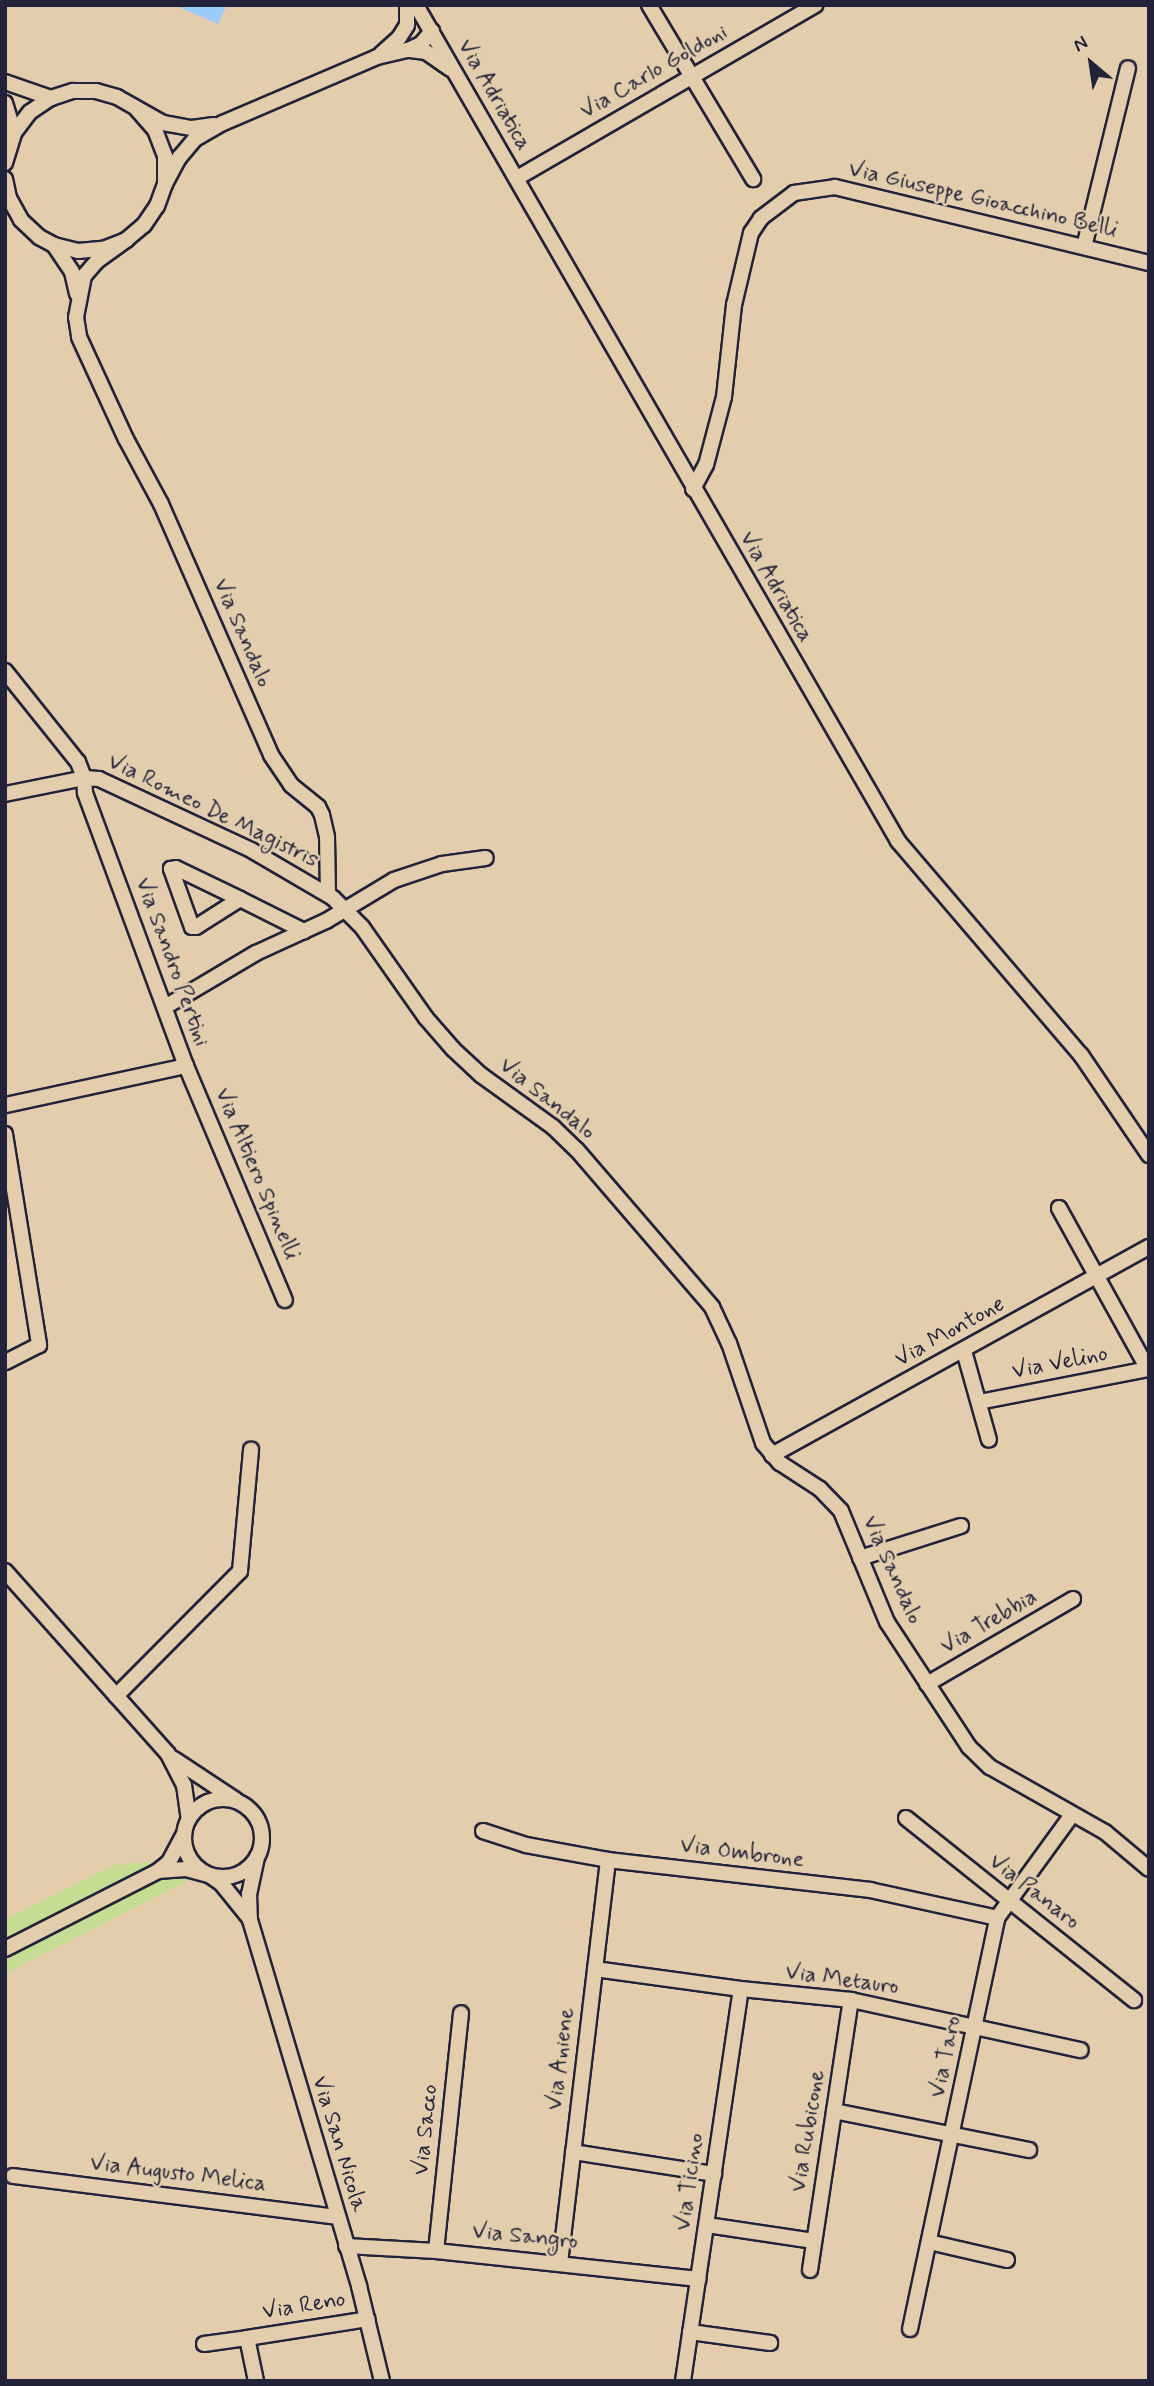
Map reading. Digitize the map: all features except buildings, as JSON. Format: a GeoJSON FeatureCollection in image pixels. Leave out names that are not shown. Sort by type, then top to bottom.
{"type":"FeatureCollection","features":[{"type":"Feature","properties":{"kind":"street"},"geometry":{"type":"LineString","coordinates":[[377,57],[399,38],[407,25],[407,5]]}},
{"type":"Feature","properties":{"kind":"street","name":"Via Adriatica"},"geometry":{"type":"LineString","coordinates":[[416,5],[898,841],[1081,1055],[1149,1155]]}},
{"type":"Feature","properties":{"kind":"street"},"geometry":{"type":"LineString","coordinates":[[649,5],[753,179]]}},
{"type":"Feature","properties":{"kind":"street","name":"Via Carlo Goldoni"},"geometry":{"type":"LineString","coordinates":[[517,178],[815,5]]}},
{"type":"Feature","properties":{"kind":"street"},"geometry":{"type":"LineString","coordinates":[[5,163],[14,133],[30,112],[51,98],[73,91],[96,91],[117,97],[163,123],[192,128],[223,123],[377,57],[408,50],[421,44],[432,31],[421,29],[399,38]]}},
{"type":"Feature","properties":{"kind":"street"},"geometry":{"type":"LineString","coordinates":[[408,50],[426,52],[456,74]]}},
{"type":"Feature","properties":{"kind":"street"},"geometry":{"type":"LineString","coordinates":[[1084,247],[1128,68]]}},
{"type":"Feature","properties":{"kind":"street"},"geometry":{"type":"LineString","coordinates":[[5,82],[51,98]]}},
{"type":"Feature","properties":{"kind":"street"},"geometry":{"type":"LineString","coordinates":[[5,103],[14,133]]}},
{"type":"Feature","properties":{"kind":"street"},"geometry":{"type":"LineString","coordinates":[[137,108],[155,130],[164,156],[164,184]]}},
{"type":"Feature","properties":{"kind":"street","name":"Via Sandalo"},"geometry":{"type":"LineString","coordinates":[[77,302],[80,285],[89,269],[144,225],[158,206],[164,184],[179,158],[195,139],[223,123]]}},
{"type":"Feature","properties":{"kind":"street"},"geometry":{"type":"LineString","coordinates":[[5,179],[9,198],[21,220],[39,237]]}},
{"type":"Feature","properties":{"kind":"street","name":"Via Giuseppe Gioacchino Belli"},"geometry":{"type":"LineString","coordinates":[[693,489],[706,466],[724,397],[734,305],[751,233],[761,218],[793,193],[835,187],[1149,263]]}},
{"type":"Feature","properties":{"kind":"street"},"geometry":{"type":"LineString","coordinates":[[5,221],[54,245],[78,251],[103,249],[126,240]]}},
{"type":"Feature","properties":{"kind":"street","name":"Via Sandalo"},"geometry":{"type":"LineString","coordinates":[[54,245],[72,272],[77,302],[77,328],[89,361],[161,504],[271,755],[291,785],[318,807],[322,815],[327,837],[328,894],[347,910],[426,1018],[453,1049],[481,1075],[553,1127],[577,1150],[669,1261],[699,1290],[712,1307],[729,1343],[757,1429],[772,1455],[832,1499],[841,1511],[887,1622],[980,1760],[1125,1846],[1149,1869]]}},
{"type":"Feature","properties":{"kind":"street","name":"Via Romeo De Magistris"},"geometry":{"type":"LineString","coordinates":[[5,671],[78,762],[83,778],[99,779],[206,828],[292,871],[328,894]]}},
{"type":"Feature","properties":{"kind":"street"},"geometry":{"type":"LineString","coordinates":[[5,794],[83,778]]}},
{"type":"Feature","properties":{"kind":"street","name":"Via Sandro Pertini"},"geometry":{"type":"LineString","coordinates":[[5,1105],[187,1066],[85,793],[83,778]]}},
{"type":"Feature","properties":{"kind":"street"},"geometry":{"type":"LineString","coordinates":[[165,1007],[256,953],[347,910],[379,889],[418,871],[463,859],[486,858]]}},
{"type":"Feature","properties":{"kind":"street"},"geometry":{"type":"LineString","coordinates":[[240,899],[192,927],[171,869],[176,868],[240,899],[304,931]]}},
{"type":"Feature","properties":{"kind":"street","name":"Via Altiero Spinelli"},"geometry":{"type":"LineString","coordinates":[[187,1066],[285,1300]]}},
{"type":"Feature","properties":{"kind":"street"},"geometry":{"type":"LineString","coordinates":[[5,1134],[39,1345],[5,1362]]}},
{"type":"Feature","properties":{"kind":"street"},"geometry":{"type":"LineString","coordinates":[[1059,1208],[1148,1369]]}},
{"type":"Feature","properties":{"kind":"street","name":"Via Montone"},"geometry":{"type":"LineString","coordinates":[[772,1455],[1149,1247]]}},
{"type":"Feature","properties":{"kind":"street"},"geometry":{"type":"LineString","coordinates":[[964,1351],[989,1440]]}},
{"type":"Feature","properties":{"kind":"street","name":"Via Velino"},"geometry":{"type":"LineString","coordinates":[[979,1402],[1148,1369]]}},
{"type":"Feature","properties":{"kind":"street"},"geometry":{"type":"LineString","coordinates":[[116,1696],[240,1571],[251,1449]]}},
{"type":"Feature","properties":{"kind":"street"},"geometry":{"type":"LineString","coordinates":[[860,1558],[961,1526]]}},
{"type":"Feature","properties":{"kind":"street","name":"Via San Nicola"},"geometry":{"type":"LineString","coordinates":[[5,1571],[168,1754],[240,1803],[256,1817],[261,1827],[262,1838],[249,1894],[250,1920],[368,2319],[382,2381]]}},
{"type":"Feature","properties":{"kind":"street","name":"Via Trebbia"},"geometry":{"type":"LineString","coordinates":[[927,1684],[1073,1599]]}},
{"type":"Feature","properties":{"kind":"street","name":"Via San Nicola"},"geometry":{"type":"LineString","coordinates":[[168,1754],[184,1785],[187,1825],[185,1847],[191,1860],[221,1883],[250,1920]]}},
{"type":"Feature","properties":{"kind":"street"},"geometry":{"type":"LineString","coordinates":[[5,1949],[158,1871],[169,1862],[187,1825],[202,1806],[222,1799],[240,1803]]}},
{"type":"Feature","properties":{"kind":"street","name":"Via Taro"},"geometry":{"type":"LineString","coordinates":[[910,2329],[998,1918],[1007,1900],[1071,1815]]}},
{"type":"Feature","properties":{"kind":"street","name":"Via Panaro"},"geometry":{"type":"LineString","coordinates":[[906,1818],[1134,2000]]}},
{"type":"Feature","properties":{"kind":"street","name":"Via Ombrone"},"geometry":{"type":"LineString","coordinates":[[483,1830],[526,1845],[608,1860],[870,1891],[998,1918]]}},
{"type":"Feature","properties":{"kind":"street"},"geometry":{"type":"LineString","coordinates":[[158,1871],[186,1869],[209,1875],[236,1875],[248,1868],[257,1857]]}},
{"type":"Feature","properties":{"kind":"street","name":"Via Aniene"},"geometry":{"type":"LineString","coordinates":[[560,2263],[608,1860]]}},
{"type":"Feature","properties":{"kind":"street","name":"Via Metauro"},"geometry":{"type":"LineString","coordinates":[[595,1969],[741,1989],[850,2000],[1080,2050]]}},
{"type":"Feature","properties":{"kind":"street","name":"Via Ticino"},"geometry":{"type":"LineString","coordinates":[[683,2381],[741,1989]]}},
{"type":"Feature","properties":{"kind":"street","name":"Via Rubicone"},"geometry":{"type":"LineString","coordinates":[[810,2270],[850,2000]]}},
{"type":"Feature","properties":{"kind":"street","name":"Via Sacco"},"geometry":{"type":"LineString","coordinates":[[436,2251],[461,2013]]}},
{"type":"Feature","properties":{"kind":"street"},"geometry":{"type":"LineString","coordinates":[[834,2110],[1029,2150]]}},
{"type":"Feature","properties":{"kind":"street"},"geometry":{"type":"LineString","coordinates":[[573,2152],[714,2174]]}},
{"type":"Feature","properties":{"kind":"street","name":"Via Augusto Melica"},"geometry":{"type":"LineString","coordinates":[[13,2176],[337,2217]]}},
{"type":"Feature","properties":{"kind":"street"},"geometry":{"type":"LineString","coordinates":[[707,2225],[814,2241]]}},
{"type":"Feature","properties":{"kind":"street"},"geometry":{"type":"LineString","coordinates":[[929,2242],[1007,2260]]}},
{"type":"Feature","properties":{"kind":"street","name":"Via Sangro"},"geometry":{"type":"LineString","coordinates":[[346,2246],[436,2251],[699,2279]]}},
{"type":"Feature","properties":{"kind":"street","name":"Via Reno"},"geometry":{"type":"LineString","coordinates":[[204,2344],[368,2319]]}},
{"type":"Feature","properties":{"kind":"street"},"geometry":{"type":"LineString","coordinates":[[690,2332],[770,2343]]}},
{"type":"Feature","properties":{"kind":"street","name":"Via Reno"},"geometry":{"type":"LineString","coordinates":[[247,2337],[256,2381]]}},
{"type":"Feature","properties":{"kind":"green space"},"geometry":{"type":"Polygon","coordinates":[[[159,1861],[5,1939],[5,1920],[114,1865],[159,1861]]]}},
{"type":"Feature","properties":{"kind":"green space"},"geometry":{"type":"Polygon","coordinates":[[[168,1873],[195,1877],[5,1974],[5,1954],[168,1873]]]}},
{"type":"Feature","properties":{"kind":"water"},"geometry":{"type":"Polygon","coordinates":[[[174,5],[227,5],[218,24],[174,5]]]}}]}
